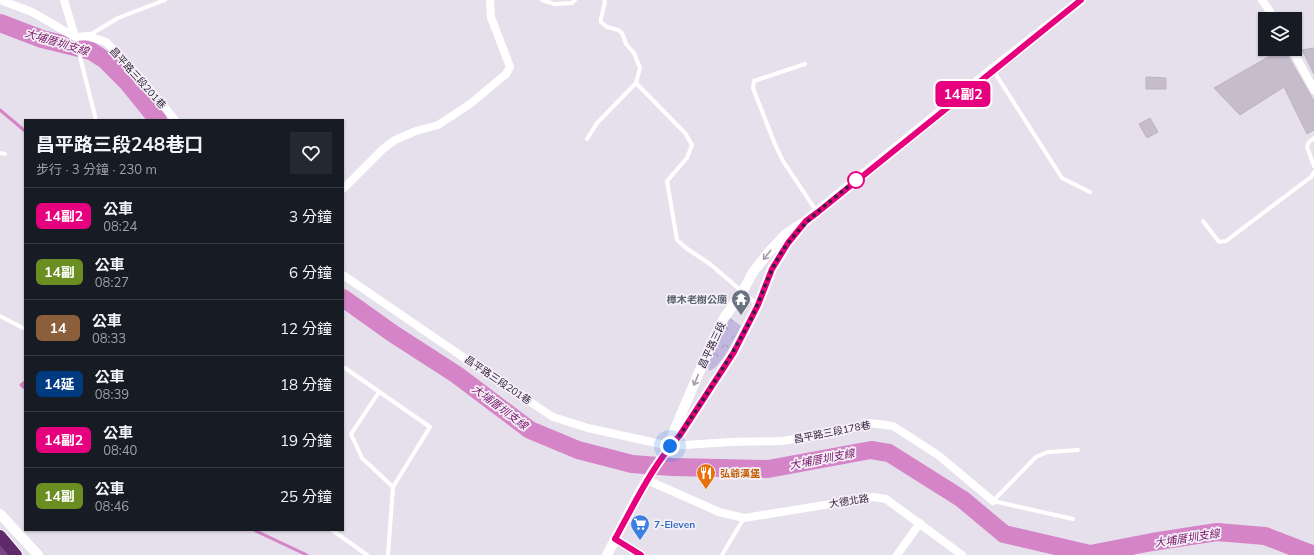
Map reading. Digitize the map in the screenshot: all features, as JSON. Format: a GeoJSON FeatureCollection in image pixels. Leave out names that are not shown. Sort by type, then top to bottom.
{"type":"FeatureCollection","features":[{"type":"Feature","properties":{"kind":"highway"},"geometry":{"type":"LineString","coordinates":[[0,536],[16,555]]}},
{"type":"Feature","properties":{"kind":"highway"},"geometry":{"type":"LineString","coordinates":[[0,548],[8,555]]}},
{"type":"Feature","properties":{"kind":"street"},"geometry":{"type":"LineString","coordinates":[[0,0],[32,12],[75,37]]}},
{"type":"Feature","properties":{"kind":"street"},"geometry":{"type":"LineString","coordinates":[[64,0],[75,37]]}},
{"type":"Feature","properties":{"kind":"street"},"geometry":{"type":"LineString","coordinates":[[344,188],[383,149],[395,140],[416,131],[438,125],[470,104],[506,74],[510,67],[491,17],[490,0]]}},
{"type":"Feature","properties":{"kind":"street","name":"昌平路三段"},"geometry":{"type":"LineString","coordinates":[[670,446],[674,431],[712,342],[724,318],[753,272],[769,252],[786,234],[818,212],[1081,0]]}},
{"type":"Feature","properties":{"kind":"street"},"geometry":{"type":"LineString","coordinates":[[1262,0],[1271,12]]}},
{"type":"Feature","properties":{"kind":"street","name":"昌平路三段201巷"},"geometry":{"type":"LineString","coordinates":[[75,37],[88,36],[106,42],[140,77],[174,119]]}},
{"type":"Feature","properties":{"kind":"street"},"geometry":{"type":"LineString","coordinates":[[1296,56],[1314,90]]}},
{"type":"Feature","properties":{"kind":"street","name":"昌平路三段"},"geometry":{"type":"LineString","coordinates":[[607,555],[647,480],[670,446],[680,435],[734,352],[758,305],[775,264],[788,243],[806,221]]}},
{"type":"Feature","properties":{"kind":"street","name":"昌平路三段201巷"},"geometry":{"type":"LineString","coordinates":[[344,276],[553,417],[588,428],[670,446]]}},
{"type":"Feature","properties":{"kind":"street","name":"昌平路三段178巷"},"geometry":{"type":"LineString","coordinates":[[670,446],[729,442],[782,441],[836,433],[870,423],[892,426],[938,455],[993,501]]}},
{"type":"Feature","properties":{"kind":"street"},"geometry":{"type":"LineString","coordinates":[[647,480],[719,512],[744,518]]}},
{"type":"Feature","properties":{"kind":"street","name":"大德北路"},"geometry":{"type":"LineString","coordinates":[[744,518],[874,497],[886,499],[962,555]]}},
{"type":"Feature","properties":{"kind":"street"},"geometry":{"type":"LineString","coordinates":[[0,514],[38,555]]}},
{"type":"Feature","properties":{"kind":"street"},"geometry":{"type":"LineString","coordinates":[[896,555],[920,523]]}},
{"type":"Feature","properties":{"kind":"street"},"geometry":{"type":"LineString","coordinates":[[615,539],[641,555]]}},
{"type":"Feature","properties":{"kind":"lane"},"geometry":{"type":"LineString","coordinates":[[88,36],[118,18],[165,0]]}},
{"type":"Feature","properties":{"kind":"lane"},"geometry":{"type":"LineString","coordinates":[[542,0],[554,4],[572,3],[575,0]]}},
{"type":"Feature","properties":{"kind":"lane"},"geometry":{"type":"LineString","coordinates":[[587,139],[597,123],[636,83],[640,68],[634,53],[626,44],[622,33],[618,30],[607,27],[601,22],[605,2],[604,0]]}},
{"type":"Feature","properties":{"kind":"lane"},"geometry":{"type":"LineString","coordinates":[[75,37],[96,119]]}},
{"type":"Feature","properties":{"kind":"lane"},"geometry":{"type":"LineString","coordinates":[[805,64],[754,81],[753,88],[783,161],[818,212]]}},
{"type":"Feature","properties":{"kind":"lane"},"geometry":{"type":"LineString","coordinates":[[993,70],[1062,178],[1090,192]]}},
{"type":"Feature","properties":{"kind":"lane"},"geometry":{"type":"LineString","coordinates":[[636,83],[685,132],[692,145],[687,158],[667,181],[677,240],[710,264],[758,305]]}},
{"type":"Feature","properties":{"kind":"lane"},"geometry":{"type":"LineString","coordinates":[[1314,138],[1307,147],[1314,166]]}},
{"type":"Feature","properties":{"kind":"lane"},"geometry":{"type":"LineString","coordinates":[[1203,221],[1219,242],[1226,241],[1311,177],[1314,172]]}},
{"type":"Feature","properties":{"kind":"lane"},"geometry":{"type":"LineString","coordinates":[[0,316],[24,328]]}},
{"type":"Feature","properties":{"kind":"lane"},"geometry":{"type":"LineString","coordinates":[[345,368],[430,427],[393,487],[388,555]]}},
{"type":"Feature","properties":{"kind":"lane"},"geometry":{"type":"LineString","coordinates":[[379,392],[351,434],[362,458],[393,487]]}},
{"type":"Feature","properties":{"kind":"lane"},"geometry":{"type":"LineString","coordinates":[[993,501],[1036,457],[1048,452],[1078,450]]}},
{"type":"Feature","properties":{"kind":"lane"},"geometry":{"type":"LineString","coordinates":[[993,501],[1072,519]]}},
{"type":"Feature","properties":{"kind":"lane"},"geometry":{"type":"LineString","coordinates":[[722,555],[744,518]]}},
{"type":"Feature","properties":{"kind":"lane"},"geometry":{"type":"LineString","coordinates":[[333,531],[367,555]]}},
{"type":"Feature","properties":{"kind":"green space"},"geometry":{"type":"Polygon","coordinates":[[[729,317],[741,326],[723,358],[714,369],[709,371],[709,358],[729,317]]]}},
{"type":"Feature","properties":{"kind":"building"},"geometry":{"type":"Polygon","coordinates":[[[1314,48],[1314,74],[1302,50],[1314,48]]]}},
{"type":"Feature","properties":{"kind":"building"},"geometry":{"type":"Polygon","coordinates":[[[1270,56],[1288,56],[1314,101],[1314,130],[1307,134],[1284,87],[1240,115],[1214,88],[1270,56]]]}},
{"type":"Feature","properties":{"kind":"building"},"geometry":{"type":"Polygon","coordinates":[[[1146,77],[1166,78],[1166,89],[1146,89],[1146,77]]]}},
{"type":"Feature","properties":{"kind":"building"},"geometry":{"type":"Polygon","coordinates":[[[1150,118],[1158,132],[1147,138],[1139,124],[1150,118]]]}},
{"type":"Feature","properties":{"kind":"waterway","name":"大埔厝圳支線"},"geometry":{"type":"LineString","coordinates":[[0,23],[42,39],[91,51],[105,60],[128,83],[157,119]]}},
{"type":"Feature","properties":{"kind":"waterway"},"geometry":{"type":"LineString","coordinates":[[0,110],[24,130]]}},
{"type":"Feature","properties":{"kind":"waterway","name":"大埔厝圳支線"},"geometry":{"type":"LineString","coordinates":[[344,299],[392,333],[457,375],[530,430],[578,450],[632,464],[672,467],[768,469],[871,450],[889,453],[962,499],[1004,534],[1090,554],[1152,542],[1217,532],[1265,536],[1314,555]]}},
{"type":"Feature","properties":{"kind":"waterway"},"geometry":{"type":"LineString","coordinates":[[24,383],[21,385],[24,387]]}},
{"type":"Feature","properties":{"kind":"waterway"},"geometry":{"type":"LineString","coordinates":[[256,531],[307,555]]}},
{"type":"Feature","properties":{"kind":"bus line","name":"14副2"},"geometry":{"type":"LineString","coordinates":[[641,555],[615,539],[647,480],[670,446],[680,435],[734,352],[758,305],[772,269],[788,243],[806,221],[1081,0]]}},
{"type":"Feature","properties":{"kind":"place","name":"樟木老樹公廟"},"geometry":{"type":"Point","coordinates":[741,316]}},
{"type":"Feature","properties":{"kind":"place","name":"弘爺漢堡"},"geometry":{"type":"Point","coordinates":[706,490]}},
{"type":"Feature","properties":{"kind":"place","name":"7-Eleven"},"geometry":{"type":"Point","coordinates":[640,541]}},
{"type":"Feature","properties":{"kind":"route"},"geometry":{"type":"LineString","coordinates":[[670,446],[680,435],[734,352],[758,305],[772,269],[788,243],[806,221],[861,176],[856,180]]}}]}
